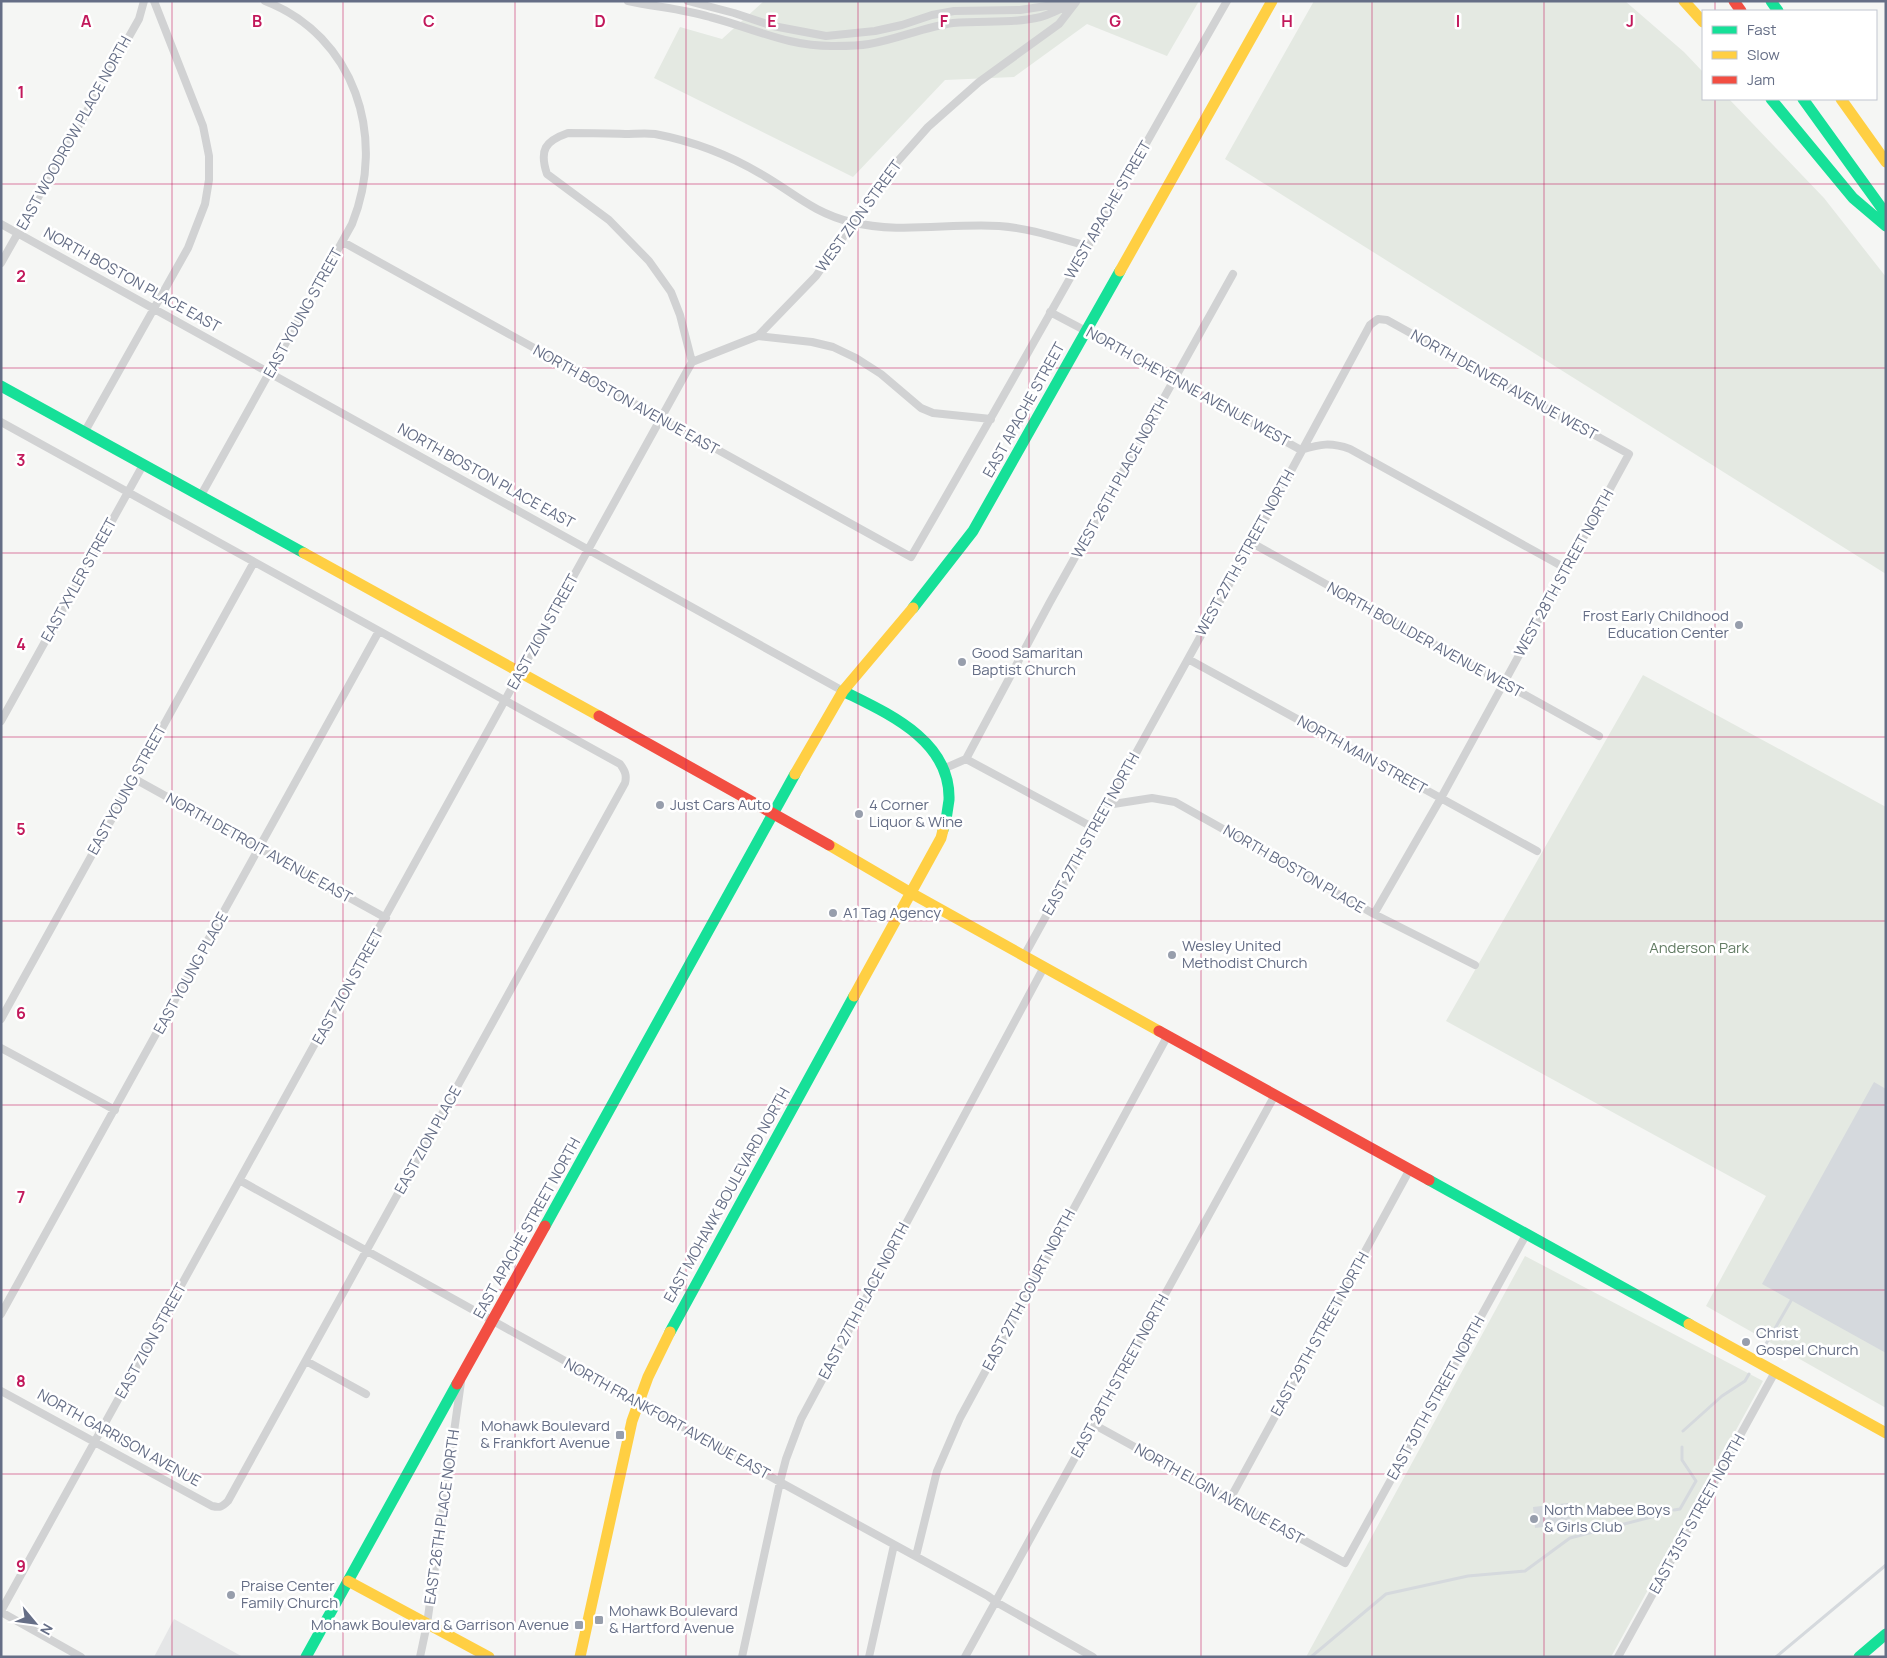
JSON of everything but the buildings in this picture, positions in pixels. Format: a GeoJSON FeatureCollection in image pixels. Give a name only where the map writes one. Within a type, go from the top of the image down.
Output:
{"type":"FeatureCollection","features":[{"type":"Feature","properties":{"kind":"main road","name":"EAST APACHE STREET"},"geometry":{"type":"LineString","coordinates":[[774,813],[843,691],[931,586],[973,531],[1272,1]]}},
{"type":"Feature","properties":{"kind":"main road"},"geometry":{"type":"LineString","coordinates":[[1684,1],[1702,21]]}},
{"type":"Feature","properties":{"kind":"main road"},"geometry":{"type":"LineString","coordinates":[[1772,100],[1853,198],[1886,226]]}},
{"type":"Feature","properties":{"kind":"main road"},"geometry":{"type":"LineString","coordinates":[[1805,100],[1886,214]]}},
{"type":"Feature","properties":{"kind":"main road"},"geometry":{"type":"LineString","coordinates":[[1842,100],[1886,162]]}},
{"type":"Feature","properties":{"kind":"main road"},"geometry":{"type":"LineString","coordinates":[[1,386],[774,813],[911,893],[1886,1433]]}},
{"type":"Feature","properties":{"kind":"main road","name":"NORTH BOSTON PLACE EAST"},"geometry":{"type":"LineString","coordinates":[[843,691],[907,725],[922,737],[934,752],[943,769]]}},
{"type":"Feature","properties":{"kind":"main road","name":"EAST MOHAWK BOULEVARD NORTH"},"geometry":{"type":"LineString","coordinates":[[580,1657],[626,1446],[648,1377],[672,1328],[941,838],[947,816],[949,796],[943,769]]}},
{"type":"Feature","properties":{"kind":"main road","name":"EAST APACHE STREET NORTH"},"geometry":{"type":"LineString","coordinates":[[306,1657],[774,813]]}},
{"type":"Feature","properties":{"kind":"main road"},"geometry":{"type":"LineString","coordinates":[[348,1581],[489,1657]]}},
{"type":"Feature","properties":{"kind":"main road"},"geometry":{"type":"LineString","coordinates":[[1859,1657],[1886,1634]]}},
{"type":"Feature","properties":{"kind":"street","name":"EAST WOODROW PLACE NORTH"},"geometry":{"type":"LineString","coordinates":[[1,263],[139,19],[144,1]]}},
{"type":"Feature","properties":{"kind":"street"},"geometry":{"type":"LineString","coordinates":[[84,433],[188,248],[205,204],[209,156],[203,126],[154,1]]}},
{"type":"Feature","properties":{"kind":"street","name":"EAST YOUNG STREET"},"geometry":{"type":"LineString","coordinates":[[200,497],[342,242],[360,205],[365,177],[366,138],[363,117],[348,74],[326,44],[300,20],[264,1]]}},
{"type":"Feature","properties":{"kind":"street"},"geometry":{"type":"LineString","coordinates":[[628,1],[710,16],[740,25],[769,37],[798,43],[833,46],[867,45],[901,37],[933,26],[1037,18],[1076,1]]}},
{"type":"Feature","properties":{"kind":"street"},"geometry":{"type":"LineString","coordinates":[[688,1],[773,26],[826,36],[902,26],[932,15],[954,11],[1020,10],[1076,1]]}},
{"type":"Feature","properties":{"kind":"street","name":"WEST ZION STREET"},"geometry":{"type":"LineString","coordinates":[[758,336],[816,276],[890,170],[928,128],[979,82],[1058,24],[1076,1]]}},
{"type":"Feature","properties":{"kind":"street","name":"WEST APACHE STREET"},"geometry":{"type":"LineString","coordinates":[[991,419],[1227,1]]}},
{"type":"Feature","properties":{"kind":"street"},"geometry":{"type":"LineString","coordinates":[[991,419],[933,413],[921,408],[881,374],[856,358],[833,347],[812,342],[758,336],[692,362],[680,315],[671,292],[649,261],[609,220],[547,174],[544,163],[546,145],[555,137],[568,133],[654,134],[699,145],[730,158],[762,174],[797,198],[829,216],[854,223],[909,229],[966,225],[1000,226],[1029,230],[1087,246]]}},
{"type":"Feature","properties":{"kind":"street","name":"NORTH BOSTON PLACE EAST"},"geometry":{"type":"LineString","coordinates":[[1,224],[843,691]]}},
{"type":"Feature","properties":{"kind":"street","name":"NORTH BOSTON AVENUE EAST"},"geometry":{"type":"LineString","coordinates":[[342,242],[911,557]]}},
{"type":"Feature","properties":{"kind":"street","name":"WEST 26TH PLACE NORTH"},"geometry":{"type":"LineString","coordinates":[[966,759],[1050,602],[1233,274]]}},
{"type":"Feature","properties":{"kind":"street","name":"NORTH CHEYENNE AVENUE WEST"},"geometry":{"type":"LineString","coordinates":[[1050,312],[1086,330],[1302,450],[1320,444],[1332,443],[1350,449],[1567,569]]}},
{"type":"Feature","properties":{"kind":"street","name":"WEST 27TH STREET NORTH"},"geometry":{"type":"LineString","coordinates":[[1158,712],[1370,325],[1378,319]]}},
{"type":"Feature","properties":{"kind":"street","name":"NORTH DENVER AVENUE WEST"},"geometry":{"type":"LineString","coordinates":[[1378,319],[1387,320],[1629,454]]}},
{"type":"Feature","properties":{"kind":"street","name":"EAST ZION STREET"},"geometry":{"type":"LineString","coordinates":[[1,1612],[241,1181],[692,362]]}},
{"type":"Feature","properties":{"kind":"street","name":"EAST APACHE STREET"},"geometry":{"type":"LineString","coordinates":[[911,557],[991,419]]}},
{"type":"Feature","properties":{"kind":"street"},"geometry":{"type":"LineString","coordinates":[[1,423],[505,701]]}},
{"type":"Feature","properties":{"kind":"street","name":"WEST 28TH STREET NORTH"},"geometry":{"type":"LineString","coordinates":[[1441,798],[1629,454]]}},
{"type":"Feature","properties":{"kind":"street","name":"EAST XYLER STREET"},"geometry":{"type":"LineString","coordinates":[[1,721],[143,465]]}},
{"type":"Feature","properties":{"kind":"street","name":"NORTH BOULDER AVENUE WEST"},"geometry":{"type":"LineString","coordinates":[[1252,543],[1599,736]]}},
{"type":"Feature","properties":{"kind":"street","name":"EAST YOUNG STREET"},"geometry":{"type":"LineString","coordinates":[[1,1018],[254,562]]}},
{"type":"Feature","properties":{"kind":"street","name":"EAST YOUNG PLACE"},"geometry":{"type":"LineString","coordinates":[[1,1314],[379,631]]}},
{"type":"Feature","properties":{"kind":"street","name":"NORTH MAIN STREET"},"geometry":{"type":"LineString","coordinates":[[1188,659],[1537,851]]}},
{"type":"Feature","properties":{"kind":"street","name":"EAST ZION PLACE"},"geometry":{"type":"LineString","coordinates":[[223,1507],[228,1502],[627,778],[620,764],[505,701]]}},
{"type":"Feature","properties":{"kind":"street","name":"EAST 27TH STREET NORTH"},"geometry":{"type":"LineString","coordinates":[[1024,956],[1158,712]]}},
{"type":"Feature","properties":{"kind":"street"},"geometry":{"type":"LineString","coordinates":[[943,769],[966,759],[1094,828]]}},
{"type":"Feature","properties":{"kind":"street","name":"NORTH DETROIT AVENUE EAST"},"geometry":{"type":"LineString","coordinates":[[133,778],[386,918]]}},
{"type":"Feature","properties":{"kind":"street","name":"NORTH BOSTON PLACE"},"geometry":{"type":"LineString","coordinates":[[1107,804],[1152,798],[1175,802],[1374,914],[1475,965]]}},
{"type":"Feature","properties":{"kind":"street"},"geometry":{"type":"LineString","coordinates":[[1374,914],[1441,798]]}},
{"type":"Feature","properties":{"kind":"street","name":"EAST 27TH PLACE NORTH"},"geometry":{"type":"LineString","coordinates":[[742,1657],[780,1482],[801,1420],[1044,967]]}},
{"type":"Feature","properties":{"kind":"street","name":"EAST 27TH COURT NORTH"},"geometry":{"type":"LineString","coordinates":[[916,1556],[937,1471],[960,1418],[1168,1035]]}},
{"type":"Feature","properties":{"kind":"street"},"geometry":{"type":"LineString","coordinates":[[1,1048],[115,1110]]}},
{"type":"Feature","properties":{"kind":"street","name":"EAST 28TH STREET NORTH"},"geometry":{"type":"LineString","coordinates":[[965,1657],[1275,1095]]}},
{"type":"Feature","properties":{"kind":"street","name":"EAST 29TH STREET NORTH"},"geometry":{"type":"LineString","coordinates":[[1230,1499],[1410,1169]]}},
{"type":"Feature","properties":{"kind":"street","name":"NORTH FRANKFORT AVENUE EAST"},"geometry":{"type":"LineString","coordinates":[[241,1181],[988,1596],[1093,1657]]}},
{"type":"Feature","properties":{"kind":"street","name":"EAST 30TH STREET NORTH"},"geometry":{"type":"LineString","coordinates":[[1345,1563],[1527,1233]]}},
{"type":"Feature","properties":{"kind":"street"},"geometry":{"type":"LineString","coordinates":[[306,1361],[366,1394]]}},
{"type":"Feature","properties":{"kind":"street","name":"EAST 31ST STREET NORTH"},"geometry":{"type":"LineString","coordinates":[[1618,1657],[1775,1372]]}},
{"type":"Feature","properties":{"kind":"street","name":"EAST 26TH PLACE NORTH"},"geometry":{"type":"LineString","coordinates":[[420,1657],[427,1624],[462,1377]]}},
{"type":"Feature","properties":{"kind":"street","name":"NORTH GARRISON AVENUE"},"geometry":{"type":"LineString","coordinates":[[1,1390],[212,1506],[223,1507]]}},
{"type":"Feature","properties":{"kind":"street","name":"NORTH ELGIN AVENUE EAST"},"geometry":{"type":"LineString","coordinates":[[1093,1424],[1345,1563]]}},
{"type":"Feature","properties":{"kind":"street"},"geometry":{"type":"LineString","coordinates":[[869,1657],[894,1545]]}},
{"type":"Feature","properties":{"kind":"street"},"geometry":{"type":"LineString","coordinates":[[1,1612],[81,1657]]}},
{"type":"Feature","properties":{"kind":"shaded area"},"geometry":{"type":"Polygon","coordinates":[[[1874,1082],[1886,1089],[1886,1353],[1762,1284],[1874,1082]]]}},
{"type":"Feature","properties":{"kind":"shaded area"},"geometry":{"type":"Polygon","coordinates":[[[1568,1503],[1571,1524],[1535,1528],[1533,1507],[1568,1503]]]}},
{"type":"Feature","properties":{"kind":"shaded area"},"geometry":{"type":"Polygon","coordinates":[[[174,1619],[243,1657],[154,1657],[174,1619]]]}},
{"type":"Feature","properties":{"kind":"green space"},"geometry":{"type":"Polygon","coordinates":[[[764,1],[1199,1],[1167,56],[1087,24],[1014,77],[945,80],[853,177],[654,78],[680,27],[722,39],[764,1]]]}},
{"type":"Feature","properties":{"kind":"green space"},"geometry":{"type":"Polygon","coordinates":[[[1314,1],[1625,1],[1684,52],[1702,71],[1702,100],[1730,100],[1824,198],[1886,277],[1886,574],[1225,159],[1314,1]]]}},
{"type":"Feature","properties":{"kind":"green space","name":"Anderson Park"},"geometry":{"type":"Polygon","coordinates":[[[1643,675],[1886,807],[1886,1408],[1706,1306],[1766,1196],[1446,1021],[1643,675]]]}},
{"type":"Feature","properties":{"kind":"green space","name":"North Mabee Boys & Girls Club"},"geometry":{"type":"Polygon","coordinates":[[[1525,1256],[1763,1381],[1611,1657],[1306,1657],[1525,1256]]]}},
{"type":"Feature","properties":{"kind":"waterway"},"geometry":{"type":"LineString","coordinates":[[1763,1349],[1792,1299]]}},
{"type":"Feature","properties":{"kind":"waterway"},"geometry":{"type":"LineString","coordinates":[[1683,1431],[1722,1396],[1745,1381],[1749,1374]]}},
{"type":"Feature","properties":{"kind":"waterway"},"geometry":{"type":"LineString","coordinates":[[1674,1510],[1680,1509],[1696,1481],[1682,1460],[1682,1447]]}},
{"type":"Feature","properties":{"kind":"waterway"},"geometry":{"type":"LineString","coordinates":[[1311,1657],[1386,1594],[1468,1576],[1525,1571],[1570,1538],[1659,1515]]}},
{"type":"Feature","properties":{"kind":"waterway"},"geometry":{"type":"LineString","coordinates":[[1776,1657],[1886,1565]]}},
{"type":"Feature","properties":{"kind":"traffic: fast"},"geometry":{"type":"LineString","coordinates":[[1771,1],[1777,10]]}},
{"type":"Feature","properties":{"kind":"traffic: fast"},"geometry":{"type":"LineString","coordinates":[[1772,100],[1853,198],[1886,226]]}},
{"type":"Feature","properties":{"kind":"traffic: fast"},"geometry":{"type":"LineString","coordinates":[[1804,100],[1886,214]]}},
{"type":"Feature","properties":{"kind":"traffic: fast"},"geometry":{"type":"LineString","coordinates":[[913,608],[973,531],[1120,271]]}},
{"type":"Feature","properties":{"kind":"traffic: fast"},"geometry":{"type":"LineString","coordinates":[[1,386],[304,553]]}},
{"type":"Feature","properties":{"kind":"traffic: fast"},"geometry":{"type":"LineString","coordinates":[[843,691],[896,719],[928,745],[939,761],[947,779],[949,800],[943,830]]}},
{"type":"Feature","properties":{"kind":"traffic: fast"},"geometry":{"type":"LineString","coordinates":[[545,1226],[795,774]]}},
{"type":"Feature","properties":{"kind":"traffic: fast"},"geometry":{"type":"LineString","coordinates":[[670,1332],[854,996]]}},
{"type":"Feature","properties":{"kind":"traffic: fast"},"geometry":{"type":"LineString","coordinates":[[1429,1180],[1689,1324]]}},
{"type":"Feature","properties":{"kind":"traffic: fast"},"geometry":{"type":"LineString","coordinates":[[306,1657],[457,1384]]}},
{"type":"Feature","properties":{"kind":"traffic: fast"},"geometry":{"type":"LineString","coordinates":[[1859,1657],[1886,1634]]}},
{"type":"Feature","properties":{"kind":"traffic: slow"},"geometry":{"type":"LineString","coordinates":[[1120,271],[1272,1]]}},
{"type":"Feature","properties":{"kind":"traffic: slow"},"geometry":{"type":"LineString","coordinates":[[1684,1],[1702,21]]}},
{"type":"Feature","properties":{"kind":"traffic: slow"},"geometry":{"type":"LineString","coordinates":[[1842,100],[1886,162]]}},
{"type":"Feature","properties":{"kind":"traffic: slow"},"geometry":{"type":"LineString","coordinates":[[304,553],[599,716]]}},
{"type":"Feature","properties":{"kind":"traffic: slow"},"geometry":{"type":"LineString","coordinates":[[795,774],[843,691],[913,608]]}},
{"type":"Feature","properties":{"kind":"traffic: slow"},"geometry":{"type":"LineString","coordinates":[[854,996],[941,838],[943,830]]}},
{"type":"Feature","properties":{"kind":"traffic: slow"},"geometry":{"type":"LineString","coordinates":[[829,845],[911,893],[1159,1031]]}},
{"type":"Feature","properties":{"kind":"traffic: slow"},"geometry":{"type":"LineString","coordinates":[[1689,1324],[1886,1433]]}},
{"type":"Feature","properties":{"kind":"traffic: slow"},"geometry":{"type":"LineString","coordinates":[[580,1657],[632,1421],[648,1377],[670,1332]]}},
{"type":"Feature","properties":{"kind":"traffic: slow"},"geometry":{"type":"LineString","coordinates":[[348,1581],[489,1657]]}},
{"type":"Feature","properties":{"kind":"traffic: jam"},"geometry":{"type":"LineString","coordinates":[[1734,1],[1740,10]]}},
{"type":"Feature","properties":{"kind":"traffic: jam"},"geometry":{"type":"LineString","coordinates":[[599,716],[829,845]]}},
{"type":"Feature","properties":{"kind":"traffic: jam"},"geometry":{"type":"LineString","coordinates":[[1159,1031],[1429,1180]]}},
{"type":"Feature","properties":{"kind":"traffic: jam"},"geometry":{"type":"LineString","coordinates":[[457,1384],[545,1226]]}},
{"type":"Feature","properties":{"kind":"place","name":"Frost Early Childhood Education Center"},"geometry":{"type":"Point","coordinates":[1739,625]}},
{"type":"Feature","properties":{"kind":"place","name":"Good Samaritan Baptist Church"},"geometry":{"type":"Point","coordinates":[962,662]}},
{"type":"Feature","properties":{"kind":"place","name":"Just Cars Auto"},"geometry":{"type":"Point","coordinates":[660,805]}},
{"type":"Feature","properties":{"kind":"place","name":"4 Corner Liquor & Wine"},"geometry":{"type":"Point","coordinates":[859,814]}},
{"type":"Feature","properties":{"kind":"place","name":"A1 Tag Agency"},"geometry":{"type":"Point","coordinates":[833,913]}},
{"type":"Feature","properties":{"kind":"place","name":"Wesley United Methodist Church"},"geometry":{"type":"Point","coordinates":[1172,955]}},
{"type":"Feature","properties":{"kind":"place","name":"Christ Gospel Church"},"geometry":{"type":"Point","coordinates":[1746,1342]}},
{"type":"Feature","properties":{"kind":"place","name":"Mohawk Boulevard & Frankfort Avenue"},"geometry":{"type":"Point","coordinates":[620,1435]}},
{"type":"Feature","properties":{"kind":"place","name":"North Mabee Boys & Girls Club"},"geometry":{"type":"Point","coordinates":[1534,1519]}},
{"type":"Feature","properties":{"kind":"place","name":"Praise Center Family Church"},"geometry":{"type":"Point","coordinates":[231,1595]}},
{"type":"Feature","properties":{"kind":"place","name":"Mohawk Boulevard & Hartford Avenue"},"geometry":{"type":"Point","coordinates":[599,1620]}},
{"type":"Feature","properties":{"kind":"place","name":"Mohawk Boulevard & Garrison Avenue"},"geometry":{"type":"Point","coordinates":[579,1625]}}]}
